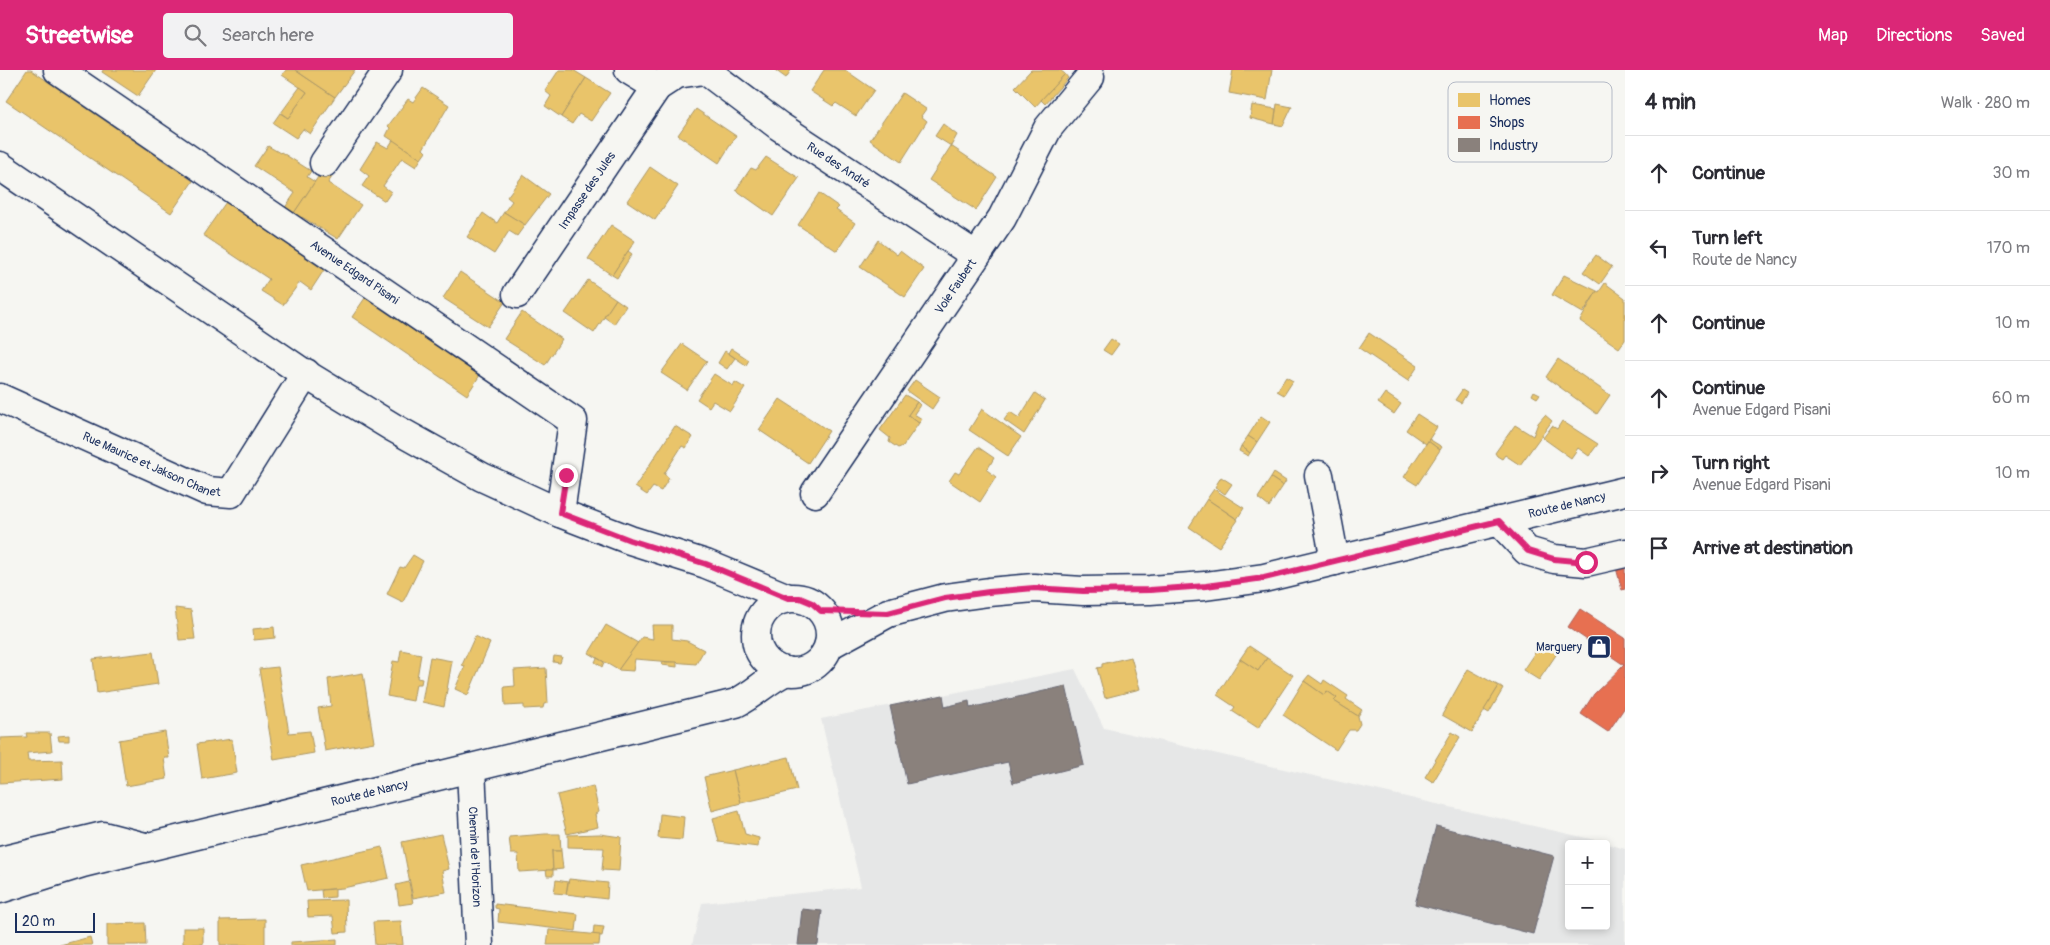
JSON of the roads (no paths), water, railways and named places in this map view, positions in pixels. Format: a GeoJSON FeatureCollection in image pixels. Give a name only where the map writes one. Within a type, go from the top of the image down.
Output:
{"type":"FeatureCollection","features":[{"type":"Feature","properties":{"kind":"main road","name":"Avenue Edgard Pisani"},"geometry":{"type":"LineString","coordinates":[[58,70],[573,421],[560,513]]}},
{"type":"Feature","properties":{"kind":"main road"},"geometry":{"type":"LineString","coordinates":[[324,163],[388,70]]}},
{"type":"Feature","properties":{"kind":"main road"},"geometry":{"type":"LineString","coordinates":[[629,70],[657,87]]}},
{"type":"Feature","properties":{"kind":"main road","name":"Rue des André"},"geometry":{"type":"LineString","coordinates":[[657,87],[677,74],[705,70],[779,126],[975,255]]}},
{"type":"Feature","properties":{"kind":"main road","name":"Voie Faubert"},"geometry":{"type":"LineString","coordinates":[[815,493],[975,255],[1002,218],[1048,128],[1090,77]]}},
{"type":"Feature","properties":{"kind":"main road","name":"Impasse des Jules"},"geometry":{"type":"LineString","coordinates":[[517,294],[657,87]]}},
{"type":"Feature","properties":{"kind":"main road"},"geometry":{"type":"LineString","coordinates":[[0,166],[306,373],[394,428],[473,472],[560,513],[630,540],[706,564],[788,598]]}},
{"type":"Feature","properties":{"kind":"main road","name":"Rue Maurice et Jakson Chanet"},"geometry":{"type":"LineString","coordinates":[[0,398],[207,491],[231,493],[306,373]]}},
{"type":"Feature","properties":{"kind":"main road"},"geometry":{"type":"LineString","coordinates":[[1320,475],[1335,561]]}},
{"type":"Feature","properties":{"kind":"main road","name":"Route de Nancy"},"geometry":{"type":"LineString","coordinates":[[829,645],[888,613],[945,598],[1034,588],[1083,591],[1150,590],[1206,586],[1264,578],[1625,491]]}},
{"type":"Feature","properties":{"kind":"main road"},"geometry":{"type":"LineString","coordinates":[[1499,521],[1528,551],[1554,559],[1586,562],[1625,553]]}},
{"type":"Feature","properties":{"kind":"main road"},"geometry":{"type":"LineString","coordinates":[[706,564],[732,585],[752,611],[758,635],[768,662],[776,668],[786,671],[808,669],[824,655],[829,645],[829,627],[821,611],[812,603],[800,598],[788,598],[776,602],[766,609],[758,635]]}},
{"type":"Feature","properties":{"kind":"main road","name":"Route de Nancy"},"geometry":{"type":"LineString","coordinates":[[821,611],[888,613]]}},
{"type":"Feature","properties":{"kind":"main road","name":"Route de Nancy"},"geometry":{"type":"LineString","coordinates":[[705,712],[735,690],[746,676],[758,635]]}},
{"type":"Feature","properties":{"kind":"main road","name":"Route de Nancy"},"geometry":{"type":"LineString","coordinates":[[0,889],[83,863],[705,712],[736,703],[749,696],[771,678],[786,671]]}},
{"type":"Feature","properties":{"kind":"main road","name":"Chemin de l'Horizon"},"geometry":{"type":"LineString","coordinates":[[471,768],[479,945]]}},
{"type":"Feature","properties":{"kind":"main road"},"geometry":{"type":"LineString","coordinates":[[0,861],[103,836],[145,848]]}},
{"type":"Feature","properties":{"kind":"main road","name":"Route de Nancy"},"geometry":{"type":"LineString","coordinates":[[0,910],[36,877]]}},
{"type":"Feature","properties":{"kind":"place","name":"Marguery"},"geometry":{"type":"Point","coordinates":[1599,647]}}]}
